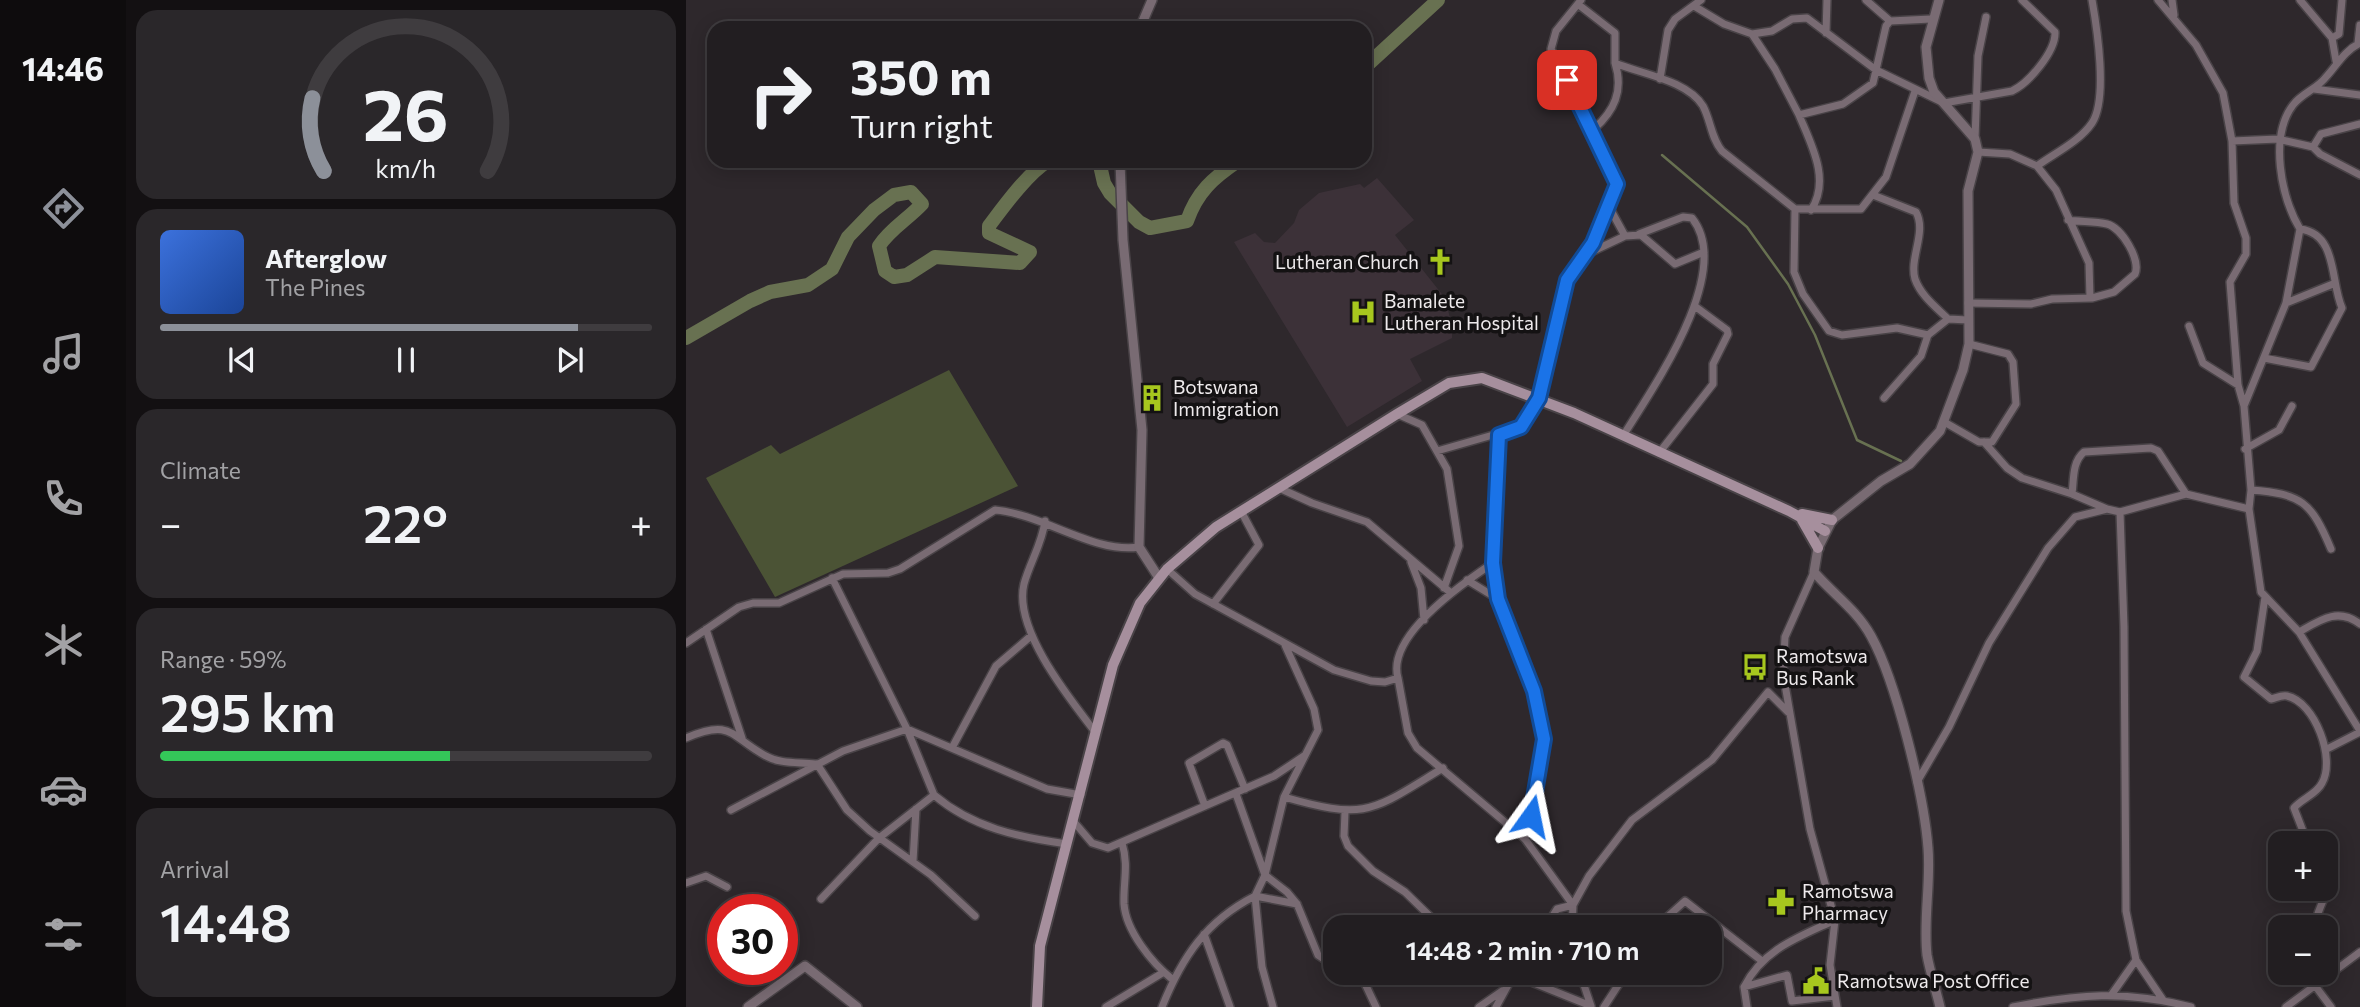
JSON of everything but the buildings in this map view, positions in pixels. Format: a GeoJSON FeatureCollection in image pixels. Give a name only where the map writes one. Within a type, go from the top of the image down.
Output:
{"type":"FeatureCollection","features":[{"type":"Feature","properties":{"kind":"main road"},"geometry":{"type":"LineString","coordinates":[[1037,1007],[1040,946],[1122,640],[1140,603],[1167,569],[1241,511],[1397,414],[1449,383],[1469,377],[1482,377],[1539,398],[1794,513],[1825,531]]}},
{"type":"Feature","properties":{"kind":"main road"},"geometry":{"type":"LineString","coordinates":[[1794,513],[1832,520]]}},
{"type":"Feature","properties":{"kind":"main road"},"geometry":{"type":"LineString","coordinates":[[1794,513],[1810,529],[1818,548]]}},
{"type":"Feature","properties":{"kind":"street"},"geometry":{"type":"LineString","coordinates":[[1143,21],[1152,0]]}},
{"type":"Feature","properties":{"kind":"street"},"geometry":{"type":"LineString","coordinates":[[1826,33],[1827,0]]}},
{"type":"Feature","properties":{"kind":"street"},"geometry":{"type":"LineString","coordinates":[[1866,0],[1890,21],[1931,19]]}},
{"type":"Feature","properties":{"kind":"street"},"geometry":{"type":"LineString","coordinates":[[1939,0],[1931,19],[1926,64],[1934,92],[1975,139]]}},
{"type":"Feature","properties":{"kind":"street"},"geometry":{"type":"LineString","coordinates":[[1660,79],[1668,30],[1675,19],[1698,3],[1724,24],[1752,34],[1772,31],[1799,18],[1815,22],[1876,70],[1944,103],[1978,95],[2003,93],[2020,87],[2055,40],[2050,25],[2022,0]]}},
{"type":"Feature","properties":{"kind":"street"},"geometry":{"type":"LineString","coordinates":[[2037,166],[2084,133],[2097,114],[2097,29],[2092,0]]}},
{"type":"Feature","properties":{"kind":"street"},"geometry":{"type":"LineString","coordinates":[[2158,0],[2174,16],[2219,83],[2232,141],[2234,203],[2246,238],[2246,254],[2230,282],[2238,385],[2244,406],[2245,449],[2251,490],[2249,509],[2258,584],[2265,597],[2299,632],[2360,732],[2327,749]]}},
{"type":"Feature","properties":{"kind":"street"},"geometry":{"type":"LineString","coordinates":[[2172,0],[2174,16]]}},
{"type":"Feature","properties":{"kind":"street"},"geometry":{"type":"LineString","coordinates":[[2300,0],[2332,38],[2336,61]]}},
{"type":"Feature","properties":{"kind":"street"},"geometry":{"type":"LineString","coordinates":[[2332,38],[2339,34],[2342,0]]}},
{"type":"Feature","properties":{"kind":"street"},"geometry":{"type":"LineString","coordinates":[[1437,451],[1521,427],[1539,398],[1567,280],[1587,254],[1617,184],[1596,144],[1594,130],[1552,49],[1556,31],[1580,2],[1615,33],[1615,63],[1619,80],[1615,105],[1594,130]]}},
{"type":"Feature","properties":{"kind":"street"},"geometry":{"type":"LineString","coordinates":[[1837,1007],[1830,965],[1835,920],[1810,829],[1788,712],[1783,673],[1785,637],[1814,572],[1818,548],[1832,520],[1881,481],[1910,464],[1945,423],[1969,344],[1967,202],[1978,152],[1975,139],[1979,46],[1986,18]]}},
{"type":"Feature","properties":{"kind":"street"},"geometry":{"type":"LineString","coordinates":[[1799,115],[1829,109],[1862,93],[1873,83],[1886,26],[1890,21]]}},
{"type":"Feature","properties":{"kind":"street"},"geometry":{"type":"LineString","coordinates":[[2244,406],[2286,303],[2300,229],[2290,211],[2278,139],[2292,106],[2327,77],[2336,61],[2359,43],[2357,30],[2360,25]]}},
{"type":"Feature","properties":{"kind":"street"},"geometry":{"type":"LineString","coordinates":[[1752,34],[1775,69],[1799,115],[1816,157],[1819,178],[1817,200],[1811,210]]}},
{"type":"Feature","properties":{"kind":"street"},"geometry":{"type":"LineString","coordinates":[[1615,63],[1690,93],[1702,104],[1716,143],[1722,151],[1795,209],[1858,210],[1873,195],[1890,168],[1915,91]]}},
{"type":"Feature","properties":{"kind":"street"},"geometry":{"type":"LineString","coordinates":[[2314,89],[2360,95]]}},
{"type":"Feature","properties":{"kind":"street"},"geometry":{"type":"LineString","coordinates":[[2313,147],[2318,136],[2326,131],[2360,124]]}},
{"type":"Feature","properties":{"kind":"street"},"geometry":{"type":"LineString","coordinates":[[2232,141],[2278,139],[2313,147],[2320,155],[2360,175]]}},
{"type":"Feature","properties":{"kind":"street"},"geometry":{"type":"LineString","coordinates":[[1978,152],[2010,154],[2037,166],[2056,190],[2089,263],[2090,298]]}},
{"type":"Feature","properties":{"kind":"street"},"geometry":{"type":"LineString","coordinates":[[1120,168],[1123,240],[1141,408],[1139,547],[1159,578]]}},
{"type":"Feature","properties":{"kind":"street"},"geometry":{"type":"LineString","coordinates":[[1873,195],[1919,215],[1914,276],[1924,294],[1948,319]]}},
{"type":"Feature","properties":{"kind":"street"},"geometry":{"type":"LineString","coordinates":[[1607,203],[1625,236]]}},
{"type":"Feature","properties":{"kind":"street"},"geometry":{"type":"LineString","coordinates":[[1795,209],[1794,272],[1803,294],[1829,331],[1842,335],[1897,328],[1928,335]]}},
{"type":"Feature","properties":{"kind":"street"},"geometry":{"type":"LineString","coordinates":[[1587,254],[1625,236],[1638,234],[1683,217],[1692,218],[1698,226],[1704,252],[1696,307],[1661,374],[1623,436]]}},
{"type":"Feature","properties":{"kind":"street"},"geometry":{"type":"LineString","coordinates":[[1968,303],[2031,304],[2052,299],[2090,298],[2114,292],[2127,283],[2135,274],[2137,262],[2116,230],[2109,225],[2068,220]]}},
{"type":"Feature","properties":{"kind":"street"},"geometry":{"type":"LineString","coordinates":[[2264,358],[2307,367],[2313,365],[2342,308],[2333,284],[2332,262],[2323,242],[2319,235],[2300,229]]}},
{"type":"Feature","properties":{"kind":"street"},"geometry":{"type":"LineString","coordinates":[[1638,234],[1675,264],[1704,252]]}},
{"type":"Feature","properties":{"kind":"street"},"geometry":{"type":"LineString","coordinates":[[2286,303],[2333,284]]}},
{"type":"Feature","properties":{"kind":"street"},"geometry":{"type":"LineString","coordinates":[[1659,453],[1713,384],[1713,364],[1728,334],[1727,330],[1696,307]]}},
{"type":"Feature","properties":{"kind":"street"},"geometry":{"type":"LineString","coordinates":[[1884,397],[1921,356],[1928,335],[1948,319],[1968,320]]}},
{"type":"Feature","properties":{"kind":"street"},"geometry":{"type":"LineString","coordinates":[[2189,326],[2203,363],[2238,385]]}},
{"type":"Feature","properties":{"kind":"street"},"geometry":{"type":"LineString","coordinates":[[1969,344],[2008,354],[2013,362],[2016,404],[1992,442],[1984,442]]}},
{"type":"Feature","properties":{"kind":"street"},"geometry":{"type":"LineString","coordinates":[[2245,449],[2279,430],[2292,406]]}},
{"type":"Feature","properties":{"kind":"street"},"geometry":{"type":"LineString","coordinates":[[1397,414],[1422,425],[1447,468],[1459,546],[1447,590],[1397,658],[1398,678],[1412,741],[1525,839],[1573,905]]}},
{"type":"Feature","properties":{"kind":"street"},"geometry":{"type":"LineString","coordinates":[[1945,423],[1984,442],[2014,474],[2107,509],[2120,512],[2186,494],[2249,509]]}},
{"type":"Feature","properties":{"kind":"street"},"geometry":{"type":"LineString","coordinates":[[1499,435],[1493,563],[1498,599],[1534,691],[1544,739],[1537,792],[1525,839]]}},
{"type":"Feature","properties":{"kind":"street"},"geometry":{"type":"LineString","coordinates":[[2072,494],[2077,458],[2084,452],[2151,449],[2164,458],[2186,494]]}},
{"type":"Feature","properties":{"kind":"street"},"geometry":{"type":"LineString","coordinates":[[1279,488],[1367,522],[1447,590]]}},
{"type":"Feature","properties":{"kind":"street"},"geometry":{"type":"LineString","coordinates":[[2251,490],[2287,493],[2297,498],[2322,527],[2331,549]]}},
{"type":"Feature","properties":{"kind":"street"},"geometry":{"type":"LineString","coordinates":[[1917,782],[1949,727],[1989,643],[2048,548],[2075,517],[2107,509]]}},
{"type":"Feature","properties":{"kind":"street"},"geometry":{"type":"LineString","coordinates":[[686,643],[739,607],[753,603],[779,603],[843,574],[888,573],[900,569],[995,510],[1045,521],[1123,549],[1139,547]]}},
{"type":"Feature","properties":{"kind":"street"},"geometry":{"type":"LineString","coordinates":[[1213,604],[1259,545],[1241,511]]}},
{"type":"Feature","properties":{"kind":"street"},"geometry":{"type":"LineString","coordinates":[[2120,512],[2124,627],[2126,911],[2136,960],[2163,1000]]}},
{"type":"Feature","properties":{"kind":"street"},"geometry":{"type":"LineString","coordinates":[[1045,521],[1043,534],[1024,585],[1023,605],[1032,635],[1066,693],[1096,733]]}},
{"type":"Feature","properties":{"kind":"street"},"geometry":{"type":"LineString","coordinates":[[1410,558],[1421,588],[1424,620]]}},
{"type":"Feature","properties":{"kind":"street"},"geometry":{"type":"LineString","coordinates":[[1447,590],[1493,563]]}},
{"type":"Feature","properties":{"kind":"street"},"geometry":{"type":"LineString","coordinates":[[1167,569],[1195,594],[1285,646],[1360,678],[1385,682],[1398,678]]}},
{"type":"Feature","properties":{"kind":"street"},"geometry":{"type":"LineString","coordinates":[[1814,572],[1843,598],[1871,635],[1897,708],[1917,782],[1928,854],[1927,953],[1940,1007]]}},
{"type":"Feature","properties":{"kind":"street"},"geometry":{"type":"LineString","coordinates":[[831,578],[907,729],[934,795],[962,815],[988,827],[1019,837],[1067,844]]}},
{"type":"Feature","properties":{"kind":"street"},"geometry":{"type":"LineString","coordinates":[[1467,580],[1498,599]]}},
{"type":"Feature","properties":{"kind":"street"},"geometry":{"type":"LineString","coordinates":[[2265,597],[2257,650],[2244,677],[2271,699],[2286,696],[2300,703],[2327,749],[2327,771],[2323,783],[2294,808],[2303,831]]}},
{"type":"Feature","properties":{"kind":"street"},"geometry":{"type":"LineString","coordinates":[[2299,632],[2327,617],[2337,615],[2351,618],[2360,624]]}},
{"type":"Feature","properties":{"kind":"street"},"geometry":{"type":"LineString","coordinates":[[706,629],[742,738]]}},
{"type":"Feature","properties":{"kind":"street"},"geometry":{"type":"LineString","coordinates":[[953,746],[996,666],[1032,635]]}},
{"type":"Feature","properties":{"kind":"street"},"geometry":{"type":"LineString","coordinates":[[1273,1007],[1261,955],[1255,896],[1265,876],[1284,797],[1318,730],[1314,709],[1285,646]]}},
{"type":"Feature","properties":{"kind":"street"},"geometry":{"type":"LineString","coordinates":[[1573,915],[1573,905],[1589,876],[1632,820],[1712,760],[1768,692],[1788,712]]}},
{"type":"Feature","properties":{"kind":"street"},"geometry":{"type":"LineString","coordinates":[[686,738],[719,729],[742,738],[765,756],[817,764],[847,810],[879,838],[913,861],[975,916]]}},
{"type":"Feature","properties":{"kind":"street"},"geometry":{"type":"LineString","coordinates":[[731,810],[817,764],[907,729],[953,746],[1047,789],[1081,795]]}},
{"type":"Feature","properties":{"kind":"street"},"geometry":{"type":"LineString","coordinates":[[1205,806],[1189,763],[1223,743],[1227,745],[1245,789]]}},
{"type":"Feature","properties":{"kind":"street"},"geometry":{"type":"LineString","coordinates":[[1074,822],[1098,847],[1122,844],[1288,769],[1309,751]]}},
{"type":"Feature","properties":{"kind":"street"},"geometry":{"type":"LineString","coordinates":[[1284,797],[1345,812],[1375,808],[1444,768]]}},
{"type":"Feature","properties":{"kind":"street"},"geometry":{"type":"LineString","coordinates":[[1236,793],[1265,876],[1287,892],[1297,904],[1318,955],[1323,958]]}},
{"type":"Feature","properties":{"kind":"street"},"geometry":{"type":"LineString","coordinates":[[821,899],[879,838],[934,795]]}},
{"type":"Feature","properties":{"kind":"street"},"geometry":{"type":"LineString","coordinates":[[913,861],[916,809]]}},
{"type":"Feature","properties":{"kind":"street"},"geometry":{"type":"LineString","coordinates":[[1345,812],[1344,836],[1348,846],[1373,871],[1405,892],[1429,915]]}},
{"type":"Feature","properties":{"kind":"street"},"geometry":{"type":"LineString","coordinates":[[1122,844],[1127,862],[1124,906],[1131,926],[1164,972],[1172,978]]}},
{"type":"Feature","properties":{"kind":"street"},"geometry":{"type":"LineString","coordinates":[[686,883],[703,876],[727,887]]}},
{"type":"Feature","properties":{"kind":"street"},"geometry":{"type":"LineString","coordinates":[[1162,1007],[1172,978],[1203,934],[1221,916],[1255,896],[1297,904]]}},
{"type":"Feature","properties":{"kind":"street"},"geometry":{"type":"LineString","coordinates":[[1669,915],[1685,901],[1703,915]]}},
{"type":"Feature","properties":{"kind":"street"},"geometry":{"type":"LineString","coordinates":[[1553,915],[1557,909],[1573,905]]}},
{"type":"Feature","properties":{"kind":"street"},"geometry":{"type":"LineString","coordinates":[[1747,1007],[1744,987],[1762,961],[1791,940],[1835,920]]}},
{"type":"Feature","properties":{"kind":"street"},"geometry":{"type":"LineString","coordinates":[[1722,930],[1762,961]]}},
{"type":"Feature","properties":{"kind":"street"},"geometry":{"type":"LineString","coordinates":[[1203,934],[1230,1007]]}},
{"type":"Feature","properties":{"kind":"street"},"geometry":{"type":"LineString","coordinates":[[2286,1007],[2360,952]]}},
{"type":"Feature","properties":{"kind":"street"},"geometry":{"type":"LineString","coordinates":[[2112,994],[2136,960]]}},
{"type":"Feature","properties":{"kind":"street"},"geometry":{"type":"LineString","coordinates":[[748,1007],[805,966],[858,1007]]}},
{"type":"Feature","properties":{"kind":"street"},"geometry":{"type":"LineString","coordinates":[[1106,1007],[1164,972]]}},
{"type":"Feature","properties":{"kind":"street"},"geometry":{"type":"LineString","coordinates":[[1744,987],[1787,975],[1792,1001],[1835,996]]}},
{"type":"Feature","properties":{"kind":"street"},"geometry":{"type":"LineString","coordinates":[[1366,985],[1376,1007]]}},
{"type":"Feature","properties":{"kind":"street"},"geometry":{"type":"LineString","coordinates":[[1496,1007],[1506,985]]}},
{"type":"Feature","properties":{"kind":"street"},"geometry":{"type":"LineString","coordinates":[[1543,985],[1591,1006]]}},
{"type":"Feature","properties":{"kind":"street"},"geometry":{"type":"LineString","coordinates":[[1584,985],[1591,1006]]}},
{"type":"Feature","properties":{"kind":"street"},"geometry":{"type":"LineString","coordinates":[[1604,1007],[1618,985]]}},
{"type":"Feature","properties":{"kind":"street"},"geometry":{"type":"LineString","coordinates":[[2316,987],[2331,1007]]}},
{"type":"Feature","properties":{"kind":"street"},"geometry":{"type":"LineString","coordinates":[[1479,1007],[1502,991]]}},
{"type":"Feature","properties":{"kind":"street"},"geometry":{"type":"LineString","coordinates":[[2012,1007],[2092,994],[2163,1000],[2191,1007]]}},
{"type":"Feature","properties":{"kind":"shaded area","name":"Bamalete Lutheran Hospital"},"geometry":{"type":"Polygon","coordinates":[[[1377,178],[1414,220],[1395,235],[1445,298],[1452,338],[1410,359],[1422,381],[1347,427],[1234,242],[1255,233],[1264,242],[1275,243],[1294,223],[1299,210],[1319,193],[1360,184],[1364,188],[1377,178]]]}},
{"type":"Feature","properties":{"kind":"green space"},"geometry":{"type":"Polygon","coordinates":[[[949,370],[1018,486],[775,597],[706,478],[771,445],[780,454],[949,370]]]}},
{"type":"Feature","properties":{"kind":"waterway"},"geometry":{"type":"LineString","coordinates":[[1372,61],[1438,0]]}},
{"type":"Feature","properties":{"kind":"waterway"},"geometry":{"type":"LineString","coordinates":[[1662,155],[1747,227],[1788,284],[1815,335],[1857,440],[1901,461]]}},
{"type":"Feature","properties":{"kind":"waterway"},"geometry":{"type":"LineString","coordinates":[[686,338],[750,301],[770,292],[808,285],[832,269],[848,237],[874,210],[894,195],[911,192],[922,204],[888,234],[879,246],[885,271],[894,277],[907,275],[935,257],[1020,263],[1030,252],[989,233],[989,226],[1038,168]]}},
{"type":"Feature","properties":{"kind":"waterway"},"geometry":{"type":"LineString","coordinates":[[1101,168],[1110,193],[1139,222],[1150,228],[1187,221],[1207,186],[1228,168]]}},
{"type":"Feature","properties":{"kind":"place","name":"Lutheran Church"},"geometry":{"type":"Point","coordinates":[1440,262]}},
{"type":"Feature","properties":{"kind":"place","name":"Bamalete Lutheran Hospital"},"geometry":{"type":"Point","coordinates":[1363,312]}},
{"type":"Feature","properties":{"kind":"place","name":"Botswana Immigration"},"geometry":{"type":"Point","coordinates":[1152,398]}},
{"type":"Feature","properties":{"kind":"place","name":"Ramotswa Bus Rank"},"geometry":{"type":"Point","coordinates":[1755,667]}},
{"type":"Feature","properties":{"kind":"place","name":"Ramotswa Pharmacy"},"geometry":{"type":"Point","coordinates":[1781,902]}},
{"type":"Feature","properties":{"kind":"place","name":"Ramotswa Post Office"},"geometry":{"type":"Point","coordinates":[1816,981]}},
{"type":"Feature","properties":{"kind":"route"},"geometry":{"type":"LineString","coordinates":[[1531,816],[1544,739],[1534,691],[1498,599],[1493,563],[1496,552],[1495,472],[1499,435],[1521,427],[1539,398],[1567,280],[1593,243],[1607,203],[1615,193],[1617,184],[1615,174],[1596,144],[1594,130],[1567,80]]}}]}
